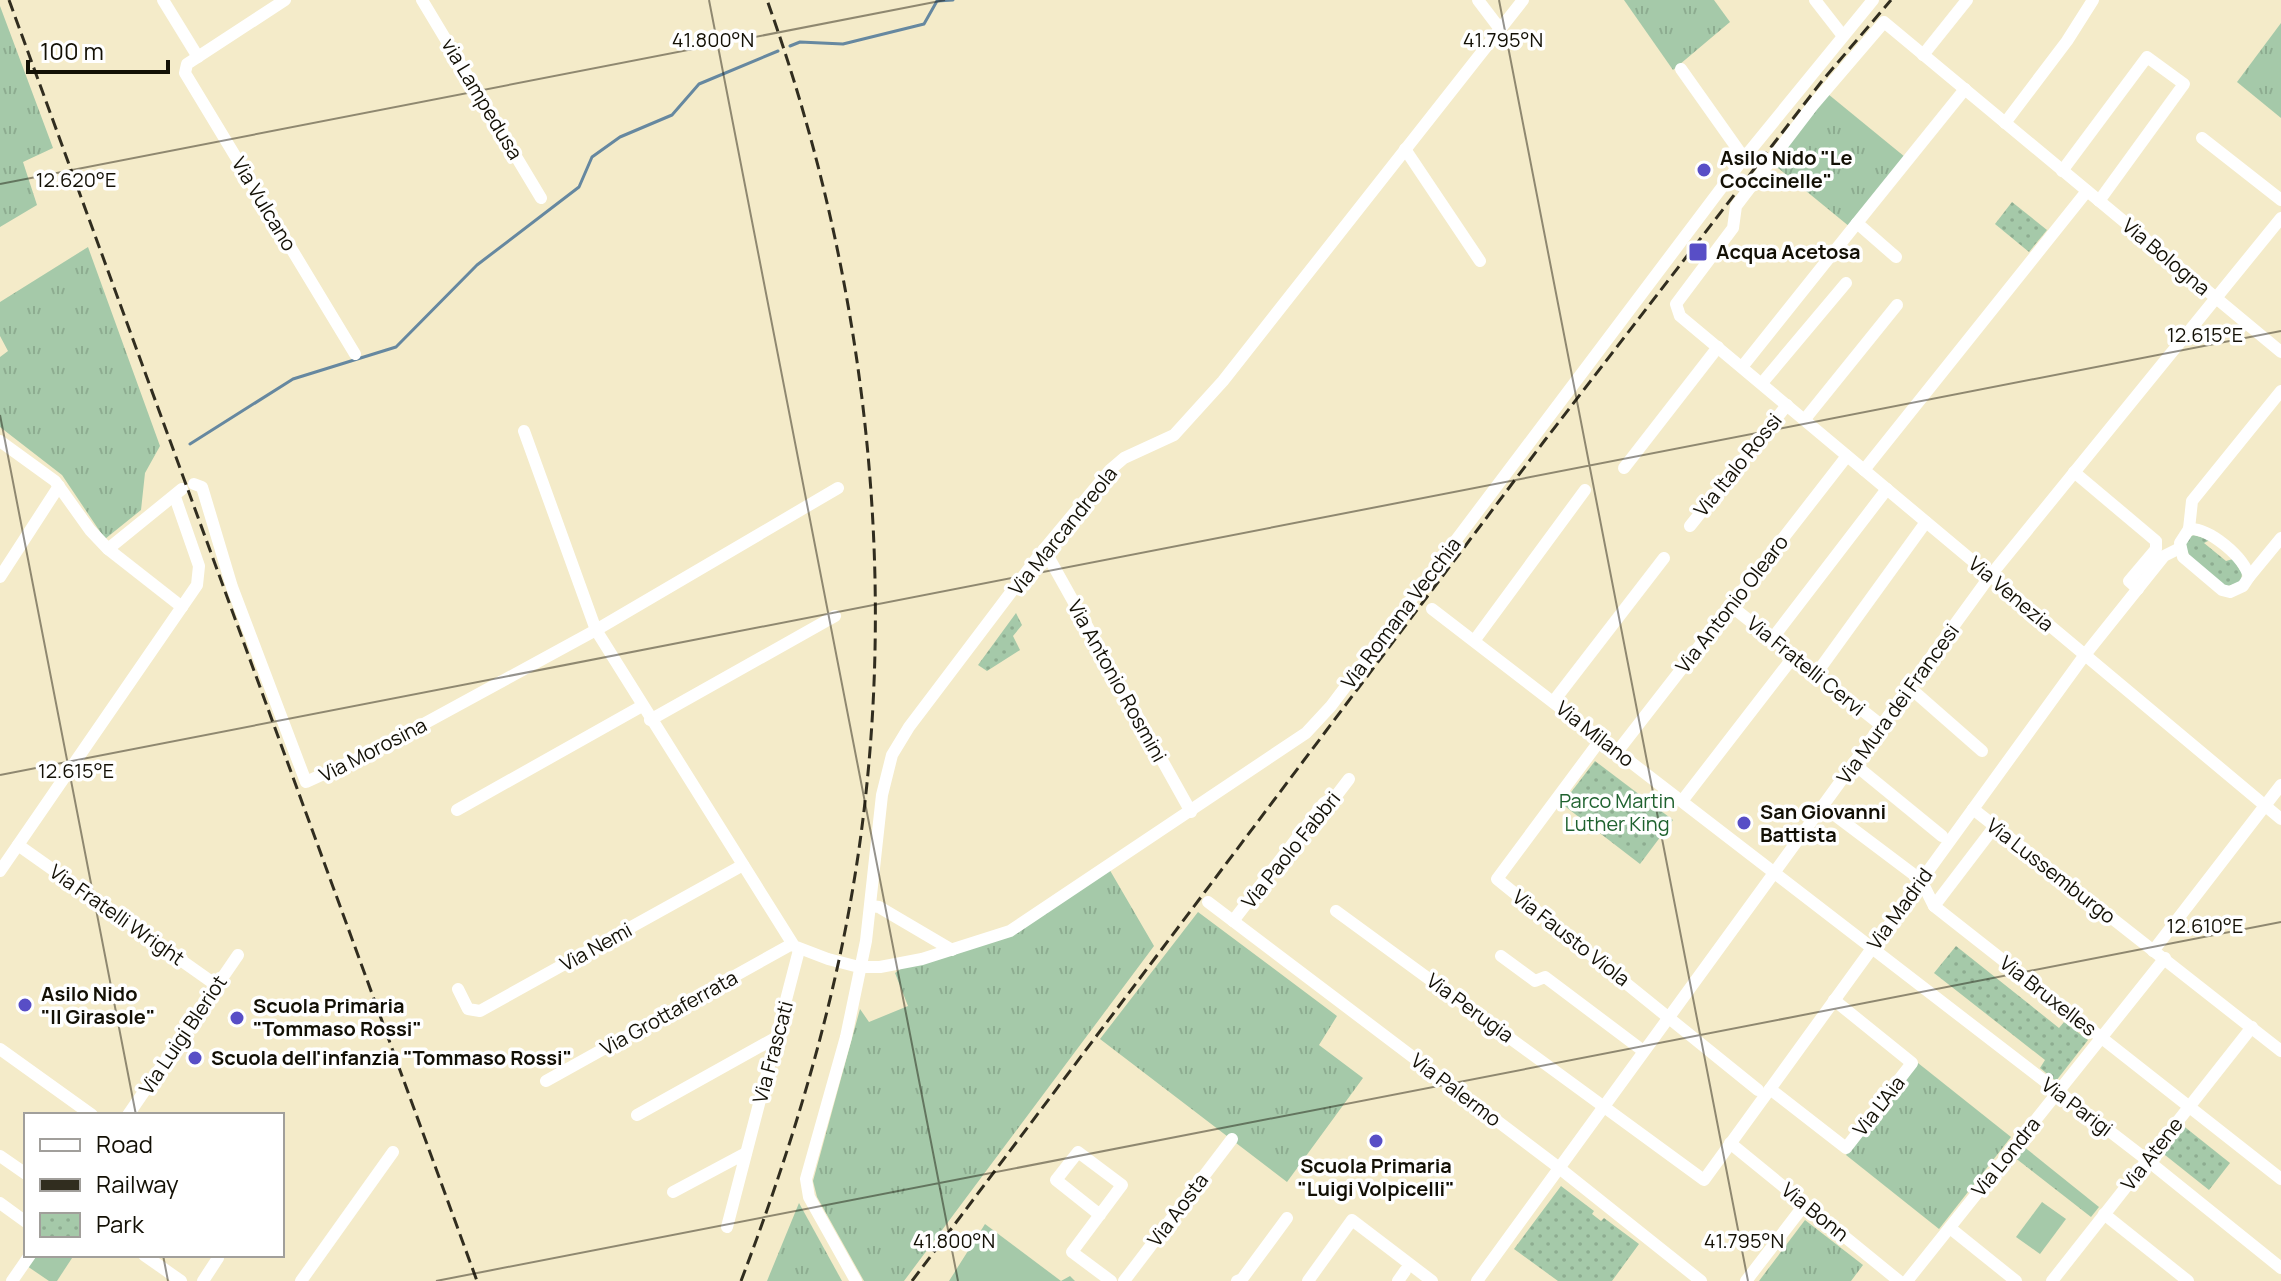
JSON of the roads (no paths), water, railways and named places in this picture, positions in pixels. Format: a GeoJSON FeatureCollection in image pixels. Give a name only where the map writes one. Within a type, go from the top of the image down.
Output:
{"type":"FeatureCollection","features":[{"type":"Feature","properties":{"kind":"street"},"geometry":{"type":"LineString","coordinates":[[163,0],[198,57],[285,0]]}},
{"type":"Feature","properties":{"kind":"street","name":"via Lampedusa"},"geometry":{"type":"LineString","coordinates":[[422,0],[541,198]]}},
{"type":"Feature","properties":{"kind":"street"},"geometry":{"type":"LineString","coordinates":[[1478,0],[1500,29]]}},
{"type":"Feature","properties":{"kind":"street","name":"Via Marcandreola"},"geometry":{"type":"LineString","coordinates":[[856,1281],[809,1197],[806,1183],[849,1027],[855,966],[866,941],[871,906],[882,795],[895,749],[1044,549],[1117,464],[1166,441],[1183,426],[1523,0]]}},
{"type":"Feature","properties":{"kind":"street"},"geometry":{"type":"LineString","coordinates":[[1815,0],[1843,36]]}},
{"type":"Feature","properties":{"kind":"street","name":"Via Romana Vecchia"},"geometry":{"type":"LineString","coordinates":[[855,966],[880,967],[952,950],[1022,925],[1297,740],[1323,717],[1744,158],[1873,0]]}},
{"type":"Feature","properties":{"kind":"street"},"geometry":{"type":"LineString","coordinates":[[1923,55],[1967,0]]}},
{"type":"Feature","properties":{"kind":"street"},"geometry":{"type":"LineString","coordinates":[[2005,123],[2067,41],[2093,0]]}},
{"type":"Feature","properties":{"kind":"street","name":"Via Bologna"},"geometry":{"type":"LineString","coordinates":[[1884,22],[2281,352]]}},
{"type":"Feature","properties":{"kind":"street","name":"Via Venezia"},"geometry":{"type":"LineString","coordinates":[[1884,22],[1819,98],[1736,206],[1733,228],[1677,299],[1680,316],[2281,819]]}},
{"type":"Feature","properties":{"kind":"street","name":"Via Vulcano"},"geometry":{"type":"LineString","coordinates":[[198,57],[186,66],[185,74],[355,354]]}},
{"type":"Feature","properties":{"kind":"street"},"geometry":{"type":"LineString","coordinates":[[2062,171],[2147,57],[2184,84],[2099,201]]}},
{"type":"Feature","properties":{"kind":"street"},"geometry":{"type":"LineString","coordinates":[[1681,69],[1744,158]]}},
{"type":"Feature","properties":{"kind":"street"},"geometry":{"type":"LineString","coordinates":[[1742,367],[1965,89]]}},
{"type":"Feature","properties":{"kind":"street"},"geometry":{"type":"LineString","coordinates":[[2202,138],[2281,200]]}},
{"type":"Feature","properties":{"kind":"street"},"geometry":{"type":"LineString","coordinates":[[1405,149],[1480,261]]}},
{"type":"Feature","properties":{"kind":"street"},"geometry":{"type":"LineString","coordinates":[[1864,470],[2087,191]]}},
{"type":"Feature","properties":{"kind":"street","name":"Via Mura dei Francesi"},"geometry":{"type":"LineString","coordinates":[[1477,1281],[1642,1050],[1824,807],[1990,576],[2281,218]]}},
{"type":"Feature","properties":{"kind":"street"},"geometry":{"type":"LineString","coordinates":[[1857,223],[1896,257]]}},
{"type":"Feature","properties":{"kind":"street"},"geometry":{"type":"LineString","coordinates":[[1762,383],[1846,283]]}},
{"type":"Feature","properties":{"kind":"street"},"geometry":{"type":"LineString","coordinates":[[1805,419],[1897,305]]}},
{"type":"Feature","properties":{"kind":"street"},"geometry":{"type":"LineString","coordinates":[[1624,468],[1718,347]]}},
{"type":"Feature","properties":{"kind":"street"},"geometry":{"type":"LineString","coordinates":[[2281,391],[2192,501],[2189,529],[2182,538],[2180,548],[2183,557],[2222,590],[2235,591],[2281,538]]}},
{"type":"Feature","properties":{"kind":"street","name":"Via Italo Rossi"},"geometry":{"type":"LineString","coordinates":[[1690,526],[1787,405]]}},
{"type":"Feature","properties":{"kind":"street"},"geometry":{"type":"LineString","coordinates":[[524,431],[596,630],[650,720],[796,947],[855,966]]}},
{"type":"Feature","properties":{"kind":"street"},"geometry":{"type":"LineString","coordinates":[[1,451],[59,486],[90,530],[108,549],[182,607]]}},
{"type":"Feature","properties":{"kind":"street","name":"Via Antonio Olearo"},"geometry":{"type":"LineString","coordinates":[[1617,752],[1847,456]]}},
{"type":"Feature","properties":{"kind":"street"},"geometry":{"type":"LineString","coordinates":[[2074,472],[2156,541],[2156,549],[2129,581],[2138,589]]}},
{"type":"Feature","properties":{"kind":"street"},"geometry":{"type":"LineString","coordinates":[[0,577],[59,486]]}},
{"type":"Feature","properties":{"kind":"street","name":"Via Morosina"},"geometry":{"type":"LineString","coordinates":[[183,490],[202,487],[232,587],[303,778],[308,782],[374,751],[596,630],[838,488]]}},
{"type":"Feature","properties":{"kind":"street"},"geometry":{"type":"LineString","coordinates":[[1772,639],[1887,489]]}},
{"type":"Feature","properties":{"kind":"street"},"geometry":{"type":"LineString","coordinates":[[0,871],[197,585],[201,571],[183,490],[108,549]]}},
{"type":"Feature","properties":{"kind":"street"},"geometry":{"type":"LineString","coordinates":[[1474,641],[1585,490]]}},
{"type":"Feature","properties":{"kind":"street"},"geometry":{"type":"LineString","coordinates":[[1816,674],[1926,522]]}},
{"type":"Feature","properties":{"kind":"street"},"geometry":{"type":"LineString","coordinates":[[2189,529],[2206,532],[2240,560],[2249,577]]}},
{"type":"Feature","properties":{"kind":"street","name":"Via Madrid"},"geometry":{"type":"LineString","coordinates":[[1604,1105],[1704,1180],[1764,1089],[1834,1000],[2084,656],[2168,552],[2180,548]]}},
{"type":"Feature","properties":{"kind":"street","name":"Via Antonio Rosmini"},"geometry":{"type":"LineString","coordinates":[[1044,549],[1191,812]]}},
{"type":"Feature","properties":{"kind":"street"},"geometry":{"type":"LineString","coordinates":[[1553,702],[1664,558]]}},
{"type":"Feature","properties":{"kind":"street","name":"Via Fratelli Cervi"},"geometry":{"type":"LineString","coordinates":[[1731,606],[1881,725]]}},
{"type":"Feature","properties":{"kind":"street","name":"Via Milano"},"geometry":{"type":"LineString","coordinates":[[1432,609],[1872,948]]}},
{"type":"Feature","properties":{"kind":"street"},"geometry":{"type":"LineString","coordinates":[[650,720],[835,616]]}},
{"type":"Feature","properties":{"kind":"street"},"geometry":{"type":"LineString","coordinates":[[1682,801],[1794,656]]}},
{"type":"Feature","properties":{"kind":"street"},"geometry":{"type":"LineString","coordinates":[[1909,687],[1982,751]]}},
{"type":"Feature","properties":{"kind":"street"},"geometry":{"type":"LineString","coordinates":[[457,810],[642,706]]}},
{"type":"Feature","properties":{"kind":"street","name":"Via Fausto Viola"},"geometry":{"type":"LineString","coordinates":[[1601,739],[1497,879],[1648,999],[1667,1018]]}},
{"type":"Feature","properties":{"kind":"street"},"geometry":{"type":"LineString","coordinates":[[1854,764],[1942,836]]}},
{"type":"Feature","properties":{"kind":"street","name":"Via Paolo Fabbri"},"geometry":{"type":"LineString","coordinates":[[1233,921],[1324,803],[1336,796],[1349,779]]}},
{"type":"Feature","properties":{"kind":"street"},"geometry":{"type":"LineString","coordinates":[[2153,951],[2281,785]]}},
{"type":"Feature","properties":{"kind":"street","name":"Via Bruxelles"},"geometry":{"type":"LineString","coordinates":[[1824,807],[1921,880],[1934,906],[2281,1179]]}},
{"type":"Feature","properties":{"kind":"street","name":"Via Lussemburgo"},"geometry":{"type":"LineString","coordinates":[[1973,809],[2281,1051]]}},
{"type":"Feature","properties":{"kind":"street","name":"Via Madrid"},"geometry":{"type":"LineString","coordinates":[[1934,906],[1995,826]]}},
{"type":"Feature","properties":{"kind":"street","name":"Via Fratelli Wright"},"geometry":{"type":"LineString","coordinates":[[18,845],[216,985]]}},
{"type":"Feature","properties":{"kind":"street","name":"Via Nemi"},"geometry":{"type":"LineString","coordinates":[[458,989],[468,1009],[482,1010],[743,865]]}},
{"type":"Feature","properties":{"kind":"street","name":"Via Palermo"},"geometry":{"type":"LineString","coordinates":[[1208,902],[1558,1167],[1701,1281]]}},
{"type":"Feature","properties":{"kind":"street"},"geometry":{"type":"LineString","coordinates":[[871,906],[879,907],[952,950]]}},
{"type":"Feature","properties":{"kind":"street","name":"Via Perugia"},"geometry":{"type":"LineString","coordinates":[[1336,911],[1604,1105]]}},
{"type":"Feature","properties":{"kind":"street"},"geometry":{"type":"LineString","coordinates":[[866,941],[872,958],[880,967]]}},
{"type":"Feature","properties":{"kind":"street","name":"Via Frascati"},"geometry":{"type":"LineString","coordinates":[[727,1227],[777,1037],[796,947]]}},
{"type":"Feature","properties":{"kind":"street","name":"Via Grottaferrata"},"geometry":{"type":"LineString","coordinates":[[546,1081],[796,947]]}},
{"type":"Feature","properties":{"kind":"street","name":"Via Parigi"},"geometry":{"type":"LineString","coordinates":[[1872,948],[2147,1160],[2281,1268]]}},
{"type":"Feature","properties":{"kind":"street","name":"Via Luigi Bleriot"},"geometry":{"type":"LineString","coordinates":[[129,1113],[238,955]]}},
{"type":"Feature","properties":{"kind":"street"},"geometry":{"type":"LineString","coordinates":[[1501,956],[1535,981],[1545,977],[1642,1050]]}},
{"type":"Feature","properties":{"kind":"street","name":"Via Londra"},"geometry":{"type":"LineString","coordinates":[[1907,1281],[2165,958]]}},
{"type":"Feature","properties":{"kind":"street","name":"Via L'Aia"},"geometry":{"type":"LineString","coordinates":[[1764,1089],[1846,1148],[1912,1063],[1834,1000]]}},
{"type":"Feature","properties":{"kind":"street"},"geometry":{"type":"LineString","coordinates":[[1667,1018],[1764,1089]]}},
{"type":"Feature","properties":{"kind":"street","name":"Via Atene"},"geometry":{"type":"LineString","coordinates":[[2052,1281],[2252,1027]]}},
{"type":"Feature","properties":{"kind":"street"},"geometry":{"type":"LineString","coordinates":[[637,1115],[777,1037]]}},
{"type":"Feature","properties":{"kind":"street"},"geometry":{"type":"LineString","coordinates":[[0,1049],[89,1113]]}},
{"type":"Feature","properties":{"kind":"street","name":"Via Aosta"},"geometry":{"type":"LineString","coordinates":[[1124,1281],[1232,1139]]}},
{"type":"Feature","properties":{"kind":"street","name":"Via Bonn"},"geometry":{"type":"LineString","coordinates":[[1730,1143],[1899,1281]]}},
{"type":"Feature","properties":{"kind":"street"},"geometry":{"type":"LineString","coordinates":[[301,1281],[393,1152]]}},
{"type":"Feature","properties":{"kind":"street"},"geometry":{"type":"LineString","coordinates":[[1100,1215],[1056,1180],[1078,1152],[1122,1185],[1100,1215],[1072,1252],[1111,1281]]}},
{"type":"Feature","properties":{"kind":"street"},"geometry":{"type":"LineString","coordinates":[[673,1192],[746,1153]]}},
{"type":"Feature","properties":{"kind":"street"},"geometry":{"type":"LineString","coordinates":[[0,1156],[24,1173]]}},
{"type":"Feature","properties":{"kind":"street"},"geometry":{"type":"LineString","coordinates":[[0,1203],[24,1221]]}},
{"type":"Feature","properties":{"kind":"street"},"geometry":{"type":"LineString","coordinates":[[1746,1281],[1805,1204]]}},
{"type":"Feature","properties":{"kind":"street"},"geometry":{"type":"LineString","coordinates":[[2104,1214],[2188,1281]]}},
{"type":"Feature","properties":{"kind":"street"},"geometry":{"type":"LineString","coordinates":[[1237,1281],[1242,1279],[1287,1218]]}},
{"type":"Feature","properties":{"kind":"street"},"geometry":{"type":"LineString","coordinates":[[1308,1281],[1352,1220],[1432,1281]]}},
{"type":"Feature","properties":{"kind":"street"},"geometry":{"type":"LineString","coordinates":[[1950,1228],[2016,1281]]}},
{"type":"Feature","properties":{"kind":"street"},"geometry":{"type":"LineString","coordinates":[[12,1281],[29,1257]]}},
{"type":"Feature","properties":{"kind":"street"},"geometry":{"type":"LineString","coordinates":[[147,1257],[181,1281]]}},
{"type":"Feature","properties":{"kind":"street"},"geometry":{"type":"LineString","coordinates":[[203,1281],[218,1258]]}},
{"type":"Feature","properties":{"kind":"waterway"},"geometry":{"type":"LineString","coordinates":[[790,46],[800,42],[843,44],[924,24],[937,1],[953,0]]}},
{"type":"Feature","properties":{"kind":"waterway"},"geometry":{"type":"LineString","coordinates":[[190,444],[293,379],[396,347],[477,265],[579,187],[592,157],[620,137],[672,115],[699,84],[778,51]]}},
{"type":"Feature","properties":{"kind":"railway"},"geometry":{"type":"LineString","coordinates":[[9,0],[477,1281]]}},
{"type":"Feature","properties":{"kind":"railway"},"geometry":{"type":"LineString","coordinates":[[741,1281],[796,1122],[839,960],[860,840],[872,719],[875,597],[870,475],[856,354],[834,233],[804,115],[767,0]]}},
{"type":"Feature","properties":{"kind":"railway"},"geometry":{"type":"LineString","coordinates":[[912,1281],[1545,440],[1822,81],[1891,0]]}},
{"type":"Feature","properties":{"kind":"place","name":"Asilo Nido \"Le Coccinelle\""},"geometry":{"type":"Point","coordinates":[1704,170]}},
{"type":"Feature","properties":{"kind":"place","name":"Acqua Acetosa"},"geometry":{"type":"Point","coordinates":[1698,252]}},
{"type":"Feature","properties":{"kind":"place","name":"San Giovanni Battista"},"geometry":{"type":"Point","coordinates":[1744,823]}},
{"type":"Feature","properties":{"kind":"place","name":"Asilo Nido \"Il Girasole\""},"geometry":{"type":"Point","coordinates":[25,1005]}},
{"type":"Feature","properties":{"kind":"place","name":"Scuola Primaria \"Tommaso Rossi\""},"geometry":{"type":"Point","coordinates":[237,1018]}},
{"type":"Feature","properties":{"kind":"place","name":"Scuola dell'infanzia \"Tommaso Rossi\""},"geometry":{"type":"Point","coordinates":[195,1058]}},
{"type":"Feature","properties":{"kind":"place","name":"Scuola Primaria \"Luigi Volpicelli\""},"geometry":{"type":"Point","coordinates":[1376,1141]}},
{"type":"Feature","properties":{"kind":"park label","name":"Parco Martin Luther King"},"geometry":{"type":"Point","coordinates":[1617,812]}}]}
